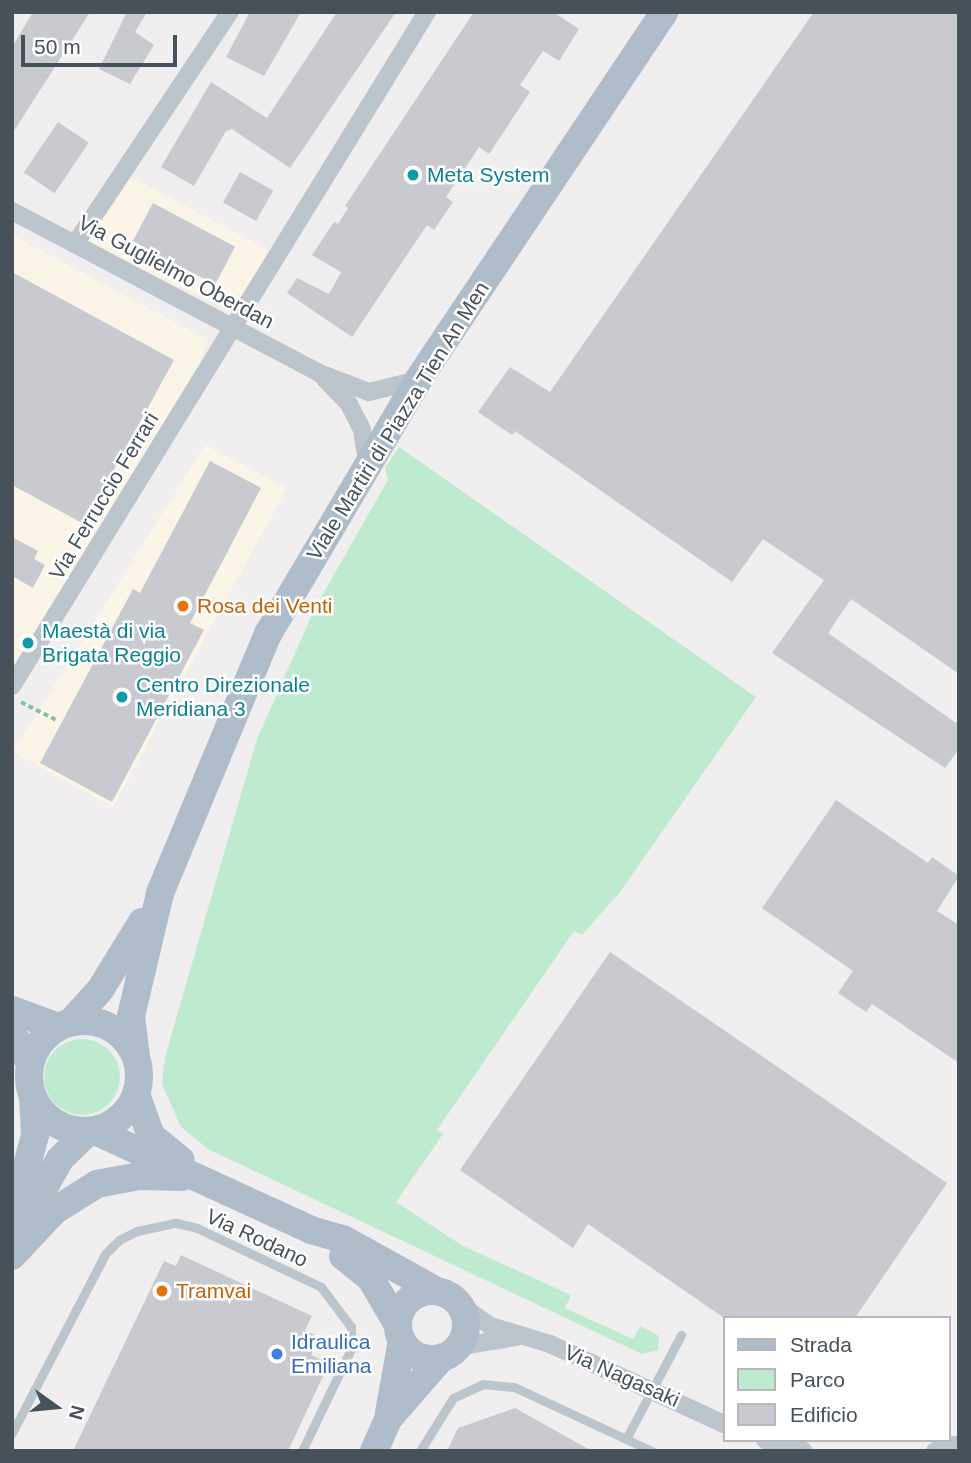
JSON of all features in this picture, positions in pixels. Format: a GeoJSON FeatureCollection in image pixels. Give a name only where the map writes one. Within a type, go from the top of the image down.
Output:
{"type":"FeatureCollection","features":[{"type":"Feature","properties":{"kind":"main road","name":"Viale Martiri di Piazza Tien An Men"},"geometry":{"type":"LineString","coordinates":[[30,1063],[40,1042],[65,1025],[100,990],[160,893],[268,634],[418,380],[664,12]]}},
{"type":"Feature","properties":{"kind":"main road","name":"Viale Martiri di Piazza Tien An Men"},"geometry":{"type":"LineString","coordinates":[[136,1094],[136,1056],[131,1016],[160,893]]}},
{"type":"Feature","properties":{"kind":"main road"},"geometry":{"type":"LineString","coordinates":[[12,1010],[65,1025],[87,1021],[117,1031],[136,1056]]}},
{"type":"Feature","properties":{"kind":"main road"},"geometry":{"type":"LineString","coordinates":[[12,1032],[30,1063],[33,1097],[33,1148],[12,1221]]}},
{"type":"Feature","properties":{"kind":"main road"},"geometry":{"type":"LineString","coordinates":[[12,1244],[60,1159],[91,1131],[116,1121],[136,1094]]}},
{"type":"Feature","properties":{"kind":"main road","name":"Via Nagasaki"},"geometry":{"type":"LineString","coordinates":[[136,1094],[152,1136],[203,1177]]}},
{"type":"Feature","properties":{"kind":"main road"},"geometry":{"type":"LineString","coordinates":[[33,1097],[59,1126],[91,1131]]}},
{"type":"Feature","properties":{"kind":"main road","name":"Via Nagasaki"},"geometry":{"type":"LineString","coordinates":[[91,1131],[203,1177],[312,1230],[344,1239],[448,1297]]}},
{"type":"Feature","properties":{"kind":"main road"},"geometry":{"type":"LineString","coordinates":[[12,1256],[54,1210],[97,1184],[139,1176],[203,1177]]}},
{"type":"Feature","properties":{"kind":"main road","name":"Via Nagasaki"},"geometry":{"type":"LineString","coordinates":[[312,1230],[371,1279],[400,1332],[419,1356],[450,1352]]}},
{"type":"Feature","properties":{"kind":"main road"},"geometry":{"type":"LineString","coordinates":[[374,1451],[388,1419],[405,1303],[414,1296],[448,1297],[466,1326],[450,1352],[388,1419]]}},
{"type":"Feature","properties":{"kind":"street"},"geometry":{"type":"LineString","coordinates":[[75,244],[230,12]]}},
{"type":"Feature","properties":{"kind":"street","name":"Via Ferruccio Ferrari"},"geometry":{"type":"LineString","coordinates":[[17,694],[67,603],[230,327],[427,12]]}},
{"type":"Feature","properties":{"kind":"street","name":"Via Guglielmo Oberdan"},"geometry":{"type":"LineString","coordinates":[[12,211],[319,373],[369,392],[418,380]]}},
{"type":"Feature","properties":{"kind":"street","name":"Via Guglielmo Oberdan"},"geometry":{"type":"LineString","coordinates":[[319,373],[349,404],[362,430],[367,463]]}},
{"type":"Feature","properties":{"kind":"street","name":"Via Nagasaki"},"geometry":{"type":"LineString","coordinates":[[448,1297],[516,1337],[550,1344],[651,1388],[722,1423]]}},
{"type":"Feature","properties":{"kind":"street","name":"Via Nagasaki"},"geometry":{"type":"LineString","coordinates":[[450,1352],[516,1337]]}},
{"type":"Feature","properties":{"kind":"street"},"geometry":{"type":"LineString","coordinates":[[772,1442],[803,1451]]}},
{"type":"Feature","properties":{"kind":"street"},"geometry":{"type":"LineString","coordinates":[[935,1451],[955,1446]]}},
{"type":"Feature","properties":{"kind":"lane","name":"Via Rodano"},"geometry":{"type":"LineString","coordinates":[[12,1433],[105,1254],[119,1240],[158,1224],[197,1228],[321,1287],[351,1327],[351,1349],[302,1451]]}},
{"type":"Feature","properties":{"kind":"lane"},"geometry":{"type":"LineString","coordinates":[[626,1438],[681,1335]]}},
{"type":"Feature","properties":{"kind":"lane"},"geometry":{"type":"LineString","coordinates":[[420,1451],[453,1398],[483,1384],[514,1387],[652,1451]]}},
{"type":"Feature","properties":{"kind":"path"},"geometry":{"type":"LineString","coordinates":[[17,694],[56,720]]}},
{"type":"Feature","properties":{"kind":"shaded area"},"geometry":{"type":"Polygon","coordinates":[[[126,174],[270,251],[235,312],[82,242],[126,174]]]}},
{"type":"Feature","properties":{"kind":"shaded area"},"geometry":{"type":"Polygon","coordinates":[[[12,235],[206,339],[202,359],[88,553],[12,670],[12,235]]]}},
{"type":"Feature","properties":{"kind":"shaded area","name":"Centro Direzionale Meridiana 3"},"geometry":{"type":"Polygon","coordinates":[[[205,445],[287,488],[113,807],[13,752],[205,445]]]}},
{"type":"Feature","properties":{"kind":"green space"},"geometry":{"type":"Polygon","coordinates":[[[399,447],[756,697],[620,892],[582,935],[574,931],[437,1130],[443,1134],[396,1202],[463,1246],[571,1295],[565,1308],[633,1339],[640,1326],[659,1336],[658,1350],[642,1354],[208,1149],[181,1127],[162,1084],[165,1057],[257,739],[315,608],[388,480],[385,468],[399,447]]]}},
{"type":"Feature","properties":{"kind":"green space"},"geometry":{"type":"Polygon","coordinates":[[[90,1039],[103,1045],[114,1056],[120,1069],[118,1092],[103,1109],[90,1115],[74,1115],[61,1109],[46,1092],[44,1069],[50,1056],[67,1041],[90,1039]]]}},
{"type":"Feature","properties":{"kind":"building"},"geometry":{"type":"Polygon","coordinates":[[[33,12],[90,12],[12,134],[12,47],[33,12]]]}},
{"type":"Feature","properties":{"kind":"building"},"geometry":{"type":"Polygon","coordinates":[[[127,12],[147,12],[135,32],[154,45],[130,84],[99,69],[127,12]]]}},
{"type":"Feature","properties":{"kind":"building"},"geometry":{"type":"Polygon","coordinates":[[[250,12],[301,12],[264,76],[226,57],[250,12]]]}},
{"type":"Feature","properties":{"kind":"building"},"geometry":{"type":"Polygon","coordinates":[[[337,12],[396,12],[290,168],[232,129],[226,131],[194,186],[161,167],[211,82],[267,118],[337,12]]]}},
{"type":"Feature","properties":{"kind":"building","name":"Meta System"},"geometry":{"type":"Polygon","coordinates":[[[474,12],[553,12],[579,29],[559,61],[543,51],[520,85],[530,92],[489,154],[479,147],[446,197],[453,202],[434,230],[427,225],[352,337],[287,293],[297,278],[329,294],[341,272],[312,255],[334,222],[338,224],[348,208],[345,206],[474,12]]]}},
{"type":"Feature","properties":{"kind":"building"},"geometry":{"type":"Polygon","coordinates":[[[814,12],[959,12],[959,674],[851,599],[828,633],[959,725],[959,749],[945,768],[772,653],[824,580],[763,539],[732,582],[515,431],[512,435],[478,412],[510,367],[550,392],[814,12]]]}},
{"type":"Feature","properties":{"kind":"building"},"geometry":{"type":"Polygon","coordinates":[[[58,122],[89,143],[55,193],[24,173],[58,122]]]}},
{"type":"Feature","properties":{"kind":"building"},"geometry":{"type":"Polygon","coordinates":[[[240,172],[273,190],[256,221],[223,203],[240,172]]]}},
{"type":"Feature","properties":{"kind":"building"},"geometry":{"type":"Polygon","coordinates":[[[153,203],[235,247],[215,285],[133,241],[153,203]]]}},
{"type":"Feature","properties":{"kind":"building"},"geometry":{"type":"Polygon","coordinates":[[[12,272],[174,360],[84,524],[12,485],[12,272]]]}},
{"type":"Feature","properties":{"kind":"building","name":"Centro Direzionale Meridiana 3"},"geometry":{"type":"Polygon","coordinates":[[[210,461],[261,488],[190,623],[204,630],[112,802],[40,763],[133,589],[140,593],[210,461]]]}},
{"type":"Feature","properties":{"kind":"building"},"geometry":{"type":"Polygon","coordinates":[[[12,537],[38,551],[34,559],[45,565],[33,588],[12,576],[12,537]]]}},
{"type":"Feature","properties":{"kind":"building"},"geometry":{"type":"Polygon","coordinates":[[[836,800],[928,863],[932,857],[959,876],[937,911],[959,925],[959,1063],[872,1004],[866,1012],[838,993],[853,971],[762,908],[836,800]]]}},
{"type":"Feature","properties":{"kind":"building"},"geometry":{"type":"Polygon","coordinates":[[[610,952],[947,1183],[856,1316],[722,1317],[588,1224],[573,1248],[460,1170],[610,952]]]}},
{"type":"Feature","properties":{"kind":"building"},"geometry":{"type":"Polygon","coordinates":[[[181,1255],[312,1316],[305,1330],[319,1337],[311,1355],[329,1363],[288,1451],[73,1451],[164,1261],[176,1266],[181,1255]]]}},
{"type":"Feature","properties":{"kind":"building"},"geometry":{"type":"Polygon","coordinates":[[[515,1408],[592,1451],[447,1451],[458,1428],[515,1408]]]}},
{"type":"Feature","properties":{"kind":"place","name":"Meta System"},"geometry":{"type":"Point","coordinates":[413,175]}},
{"type":"Feature","properties":{"kind":"place","name":"Rosa dei Venti"},"geometry":{"type":"Point","coordinates":[183,606]}},
{"type":"Feature","properties":{"kind":"place","name":"Maestà di via Brigata Reggio"},"geometry":{"type":"Point","coordinates":[28,643]}},
{"type":"Feature","properties":{"kind":"place","name":"Centro Direzionale Meridiana 3"},"geometry":{"type":"Point","coordinates":[122,697]}},
{"type":"Feature","properties":{"kind":"place","name":"Tramvai"},"geometry":{"type":"Point","coordinates":[162,1291]}},
{"type":"Feature","properties":{"kind":"place","name":"Idraulica Emiliana"},"geometry":{"type":"Point","coordinates":[277,1354]}}]}
